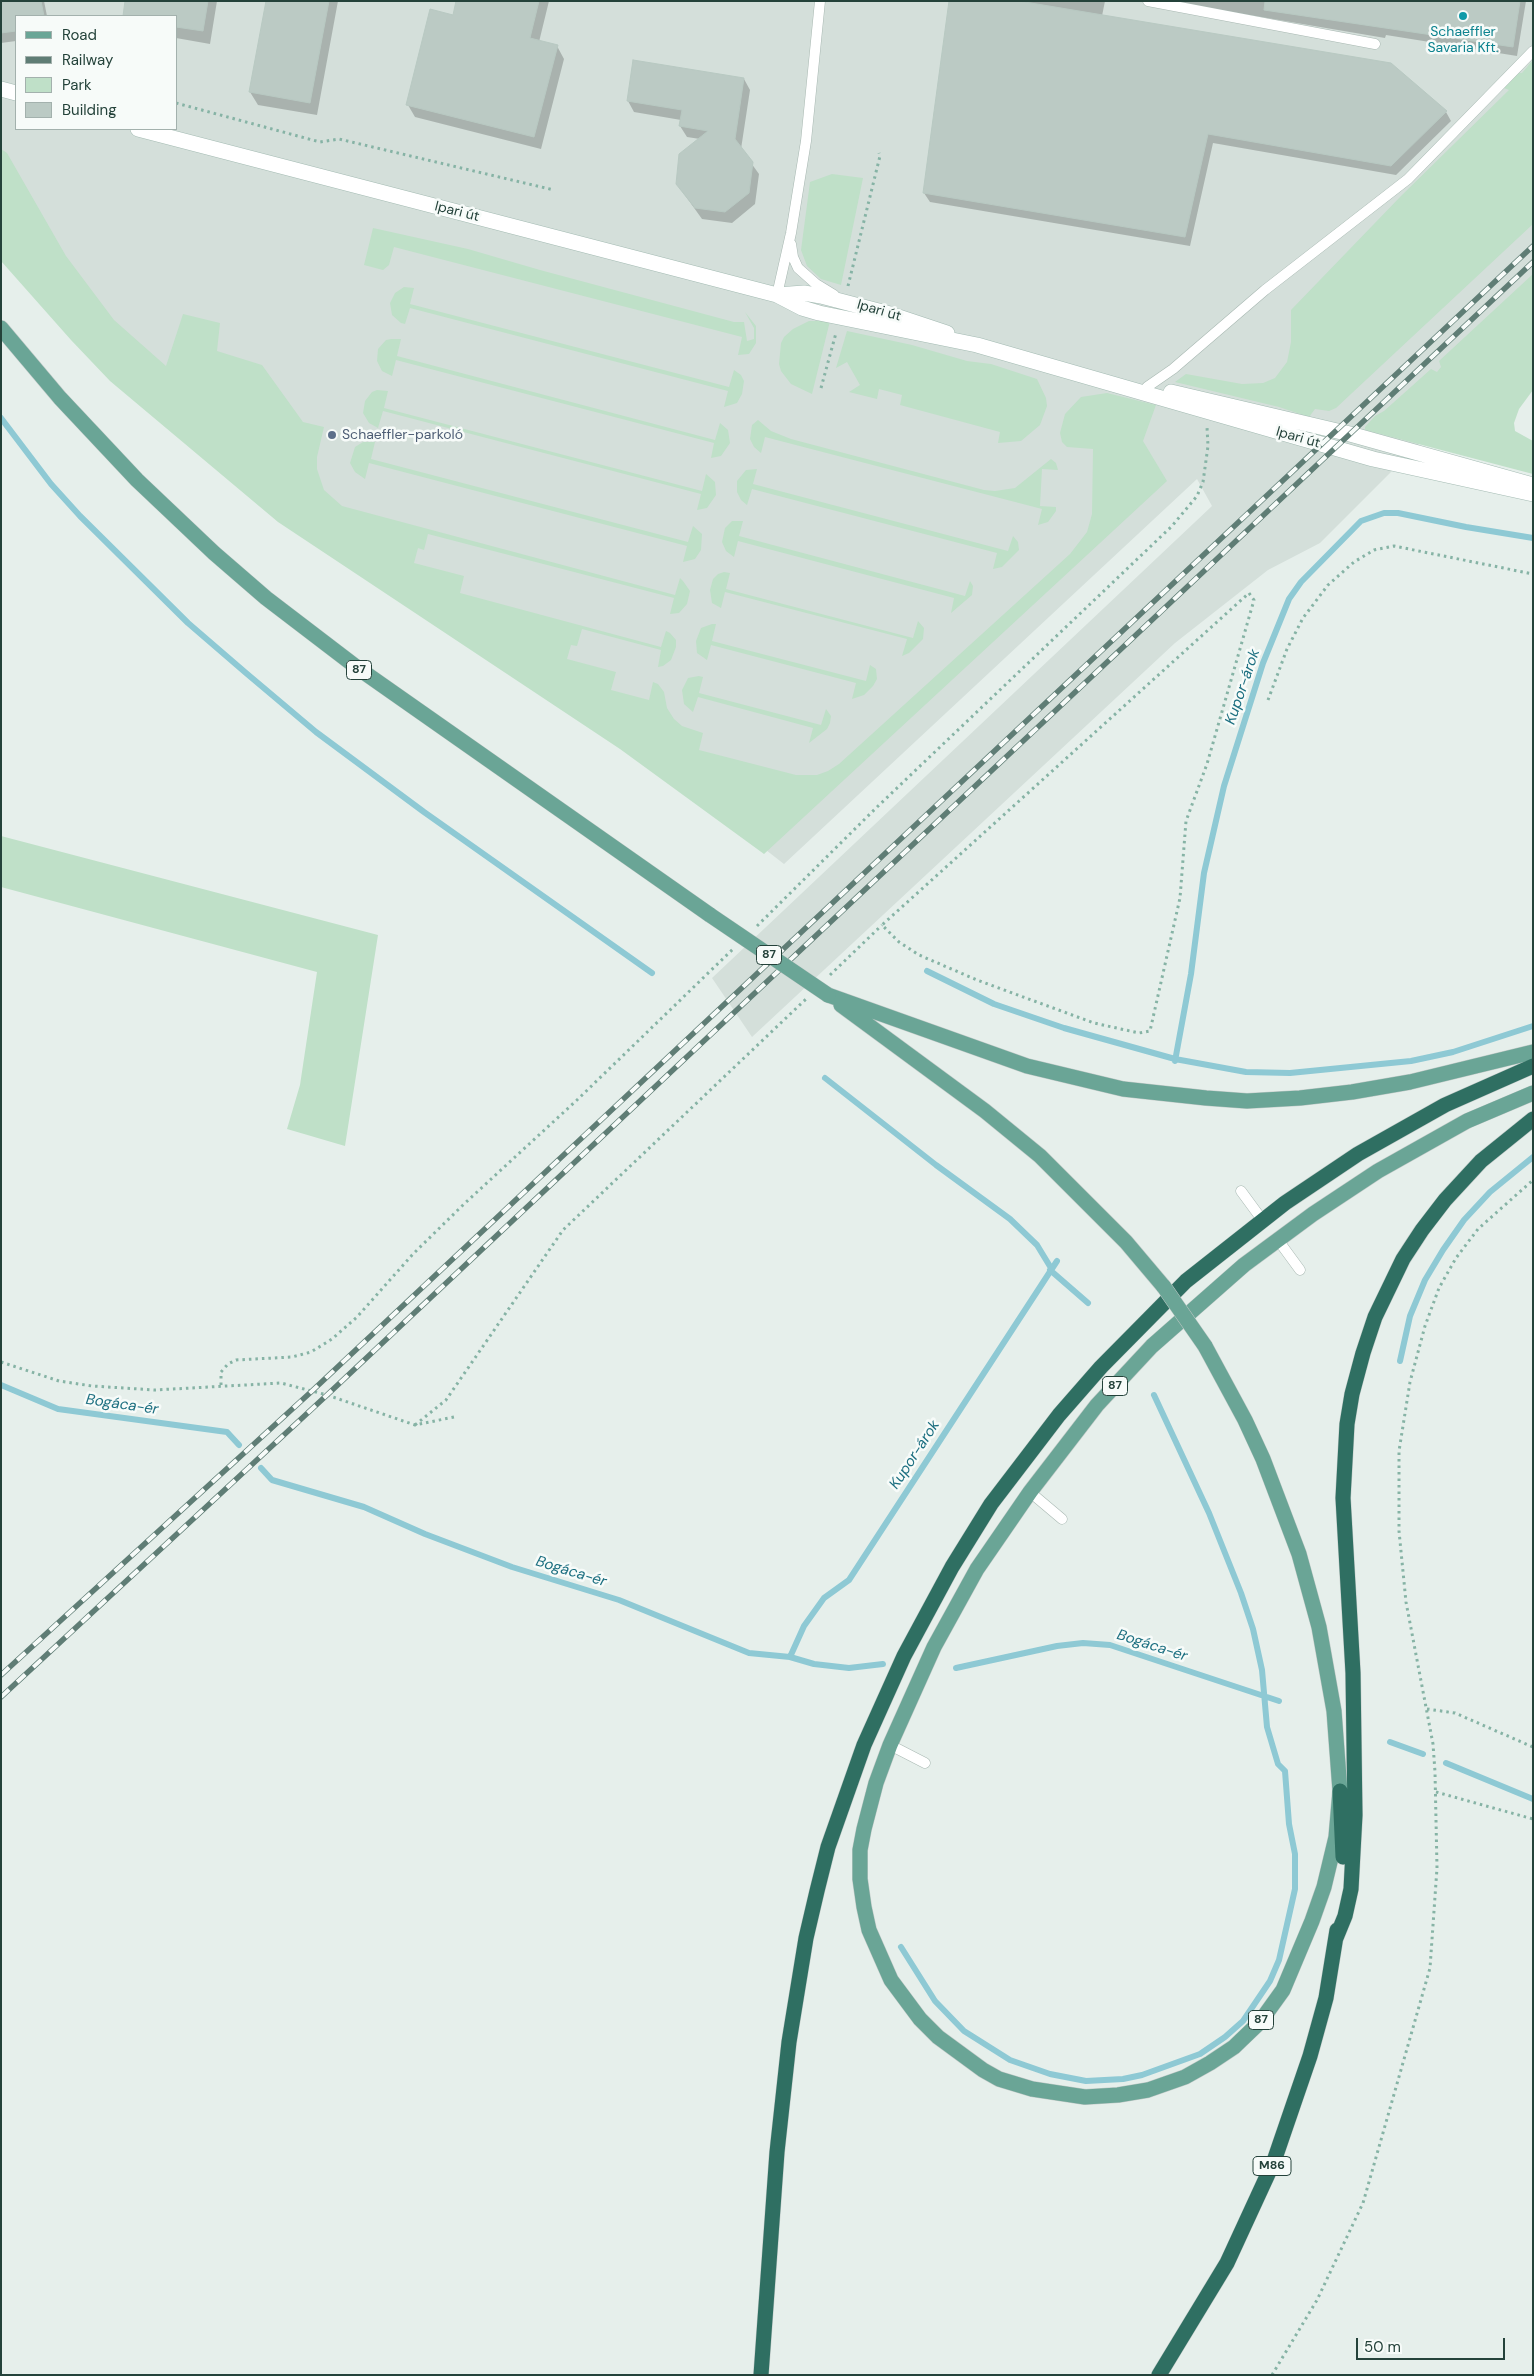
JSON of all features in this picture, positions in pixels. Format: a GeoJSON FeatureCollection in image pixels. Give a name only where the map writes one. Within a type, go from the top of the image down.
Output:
{"type":"FeatureCollection","features":[{"type":"Feature","properties":{"kind":"highway"},"geometry":{"type":"LineString","coordinates":[[761,2375],[777,2152],[790,2033],[806,1938],[832,1838],[854,1773],[904,1656],[952,1567],[991,1504],[1059,1415],[1101,1367],[1186,1281],[1262,1221],[1324,1176],[1394,1132],[1445,1105],[1533,1066]]}},
{"type":"Feature","properties":{"kind":"highway"},"geometry":{"type":"LineString","coordinates":[[1336,1938],[1345,1916],[1351,1889],[1355,1815],[1355,1706],[1343,1498],[1347,1424],[1352,1394],[1375,1317],[1403,1259],[1422,1230],[1444,1200],[1481,1160],[1533,1119]]}},
{"type":"Feature","properties":{"kind":"highway","name":"M86"},"geometry":{"type":"LineString","coordinates":[[1159,2375],[1227,2263],[1270,2170],[1310,2056],[1326,1998],[1336,1938],[1343,1855],[1340,1791]]}},
{"type":"Feature","properties":{"kind":"main road","name":"87"},"geometry":{"type":"LineString","coordinates":[[1,328],[60,398],[137,480],[214,553],[266,598],[355,666],[710,915],[828,995],[862,1013],[1065,1076],[1123,1089],[1206,1098],[1264,1100],[1361,1090],[1410,1082],[1533,1052]]}},
{"type":"Feature","properties":{"kind":"main road","name":"87"},"geometry":{"type":"LineString","coordinates":[[862,1013],[1040,1156],[1126,1242],[1164,1287],[1205,1346],[1245,1420],[1263,1459],[1299,1554],[1326,1659],[1334,1711],[1340,1791],[1336,1837],[1324,1887],[1283,1990],[1260,2022],[1234,2047],[1185,2077],[1148,2090],[1118,2095],[1084,2097],[1032,2089],[999,2079],[983,2070],[938,2037],[920,2019],[891,1980],[870,1930],[860,1879],[860,1850],[864,1829],[876,1783],[890,1745],[930,1654],[956,1604],[1030,1492],[1097,1405],[1152,1346],[1222,1284],[1313,1214],[1403,1155],[1467,1121],[1533,1094]]}},
{"type":"Feature","properties":{"kind":"street"},"geometry":{"type":"LineString","coordinates":[[1,89],[15,93]]}},
{"type":"Feature","properties":{"kind":"street","name":"Ipari út"},"geometry":{"type":"LineString","coordinates":[[142,130],[777,294],[802,308],[819,313],[977,346],[1373,458],[1533,494]]}},
{"type":"Feature","properties":{"kind":"street","name":"Ipari út"},"geometry":{"type":"LineString","coordinates":[[777,294],[846,294],[977,346]]}},
{"type":"Feature","properties":{"kind":"street","name":"Ipari út"},"geometry":{"type":"LineString","coordinates":[[1067,370],[1264,412],[1533,485]]}},
{"type":"Feature","properties":{"kind":"lane"},"geometry":{"type":"LineString","coordinates":[[777,294],[791,233],[806,141],[820,1]]}},
{"type":"Feature","properties":{"kind":"lane"},"geometry":{"type":"LineString","coordinates":[[1148,1],[1375,44]]}},
{"type":"Feature","properties":{"kind":"lane"},"geometry":{"type":"LineString","coordinates":[[1147,387],[1173,369],[1265,290],[1408,179],[1533,52]]}},
{"type":"Feature","properties":{"kind":"lane"},"geometry":{"type":"LineString","coordinates":[[791,233],[791,248],[798,268],[816,284],[846,294]]}},
{"type":"Feature","properties":{"kind":"lane"},"geometry":{"type":"LineString","coordinates":[[1241,1191],[1262,1221]]}},
{"type":"Feature","properties":{"kind":"lane"},"geometry":{"type":"LineString","coordinates":[[1278,1240],[1300,1270]]}},
{"type":"Feature","properties":{"kind":"lane"},"geometry":{"type":"LineString","coordinates":[[1030,1492],[1062,1519]]}},
{"type":"Feature","properties":{"kind":"lane"},"geometry":{"type":"LineString","coordinates":[[890,1745],[925,1763]]}},
{"type":"Feature","properties":{"kind":"path"},"geometry":{"type":"LineString","coordinates":[[178,103],[320,142],[339,139],[554,190]]}},
{"type":"Feature","properties":{"kind":"path"},"geometry":{"type":"LineString","coordinates":[[846,294],[880,156],[879,152]]}},
{"type":"Feature","properties":{"kind":"path"},"geometry":{"type":"LineString","coordinates":[[821,388],[836,332]]}},
{"type":"Feature","properties":{"kind":"path"},"geometry":{"type":"LineString","coordinates":[[763,921],[876,808],[1172,526],[1197,496],[1203,482],[1208,446],[1206,429],[1211,413]]}},
{"type":"Feature","properties":{"kind":"path"},"geometry":{"type":"LineString","coordinates":[[1268,700],[1288,649],[1303,618],[1328,585],[1354,562],[1374,550],[1394,546],[1533,574]]}},
{"type":"Feature","properties":{"kind":"path"},"geometry":{"type":"LineString","coordinates":[[834,970],[882,925],[1248,593],[1254,600],[1206,764],[1186,821],[1180,898],[1150,1031],[1140,1033],[1094,1023],[977,980],[919,955],[899,942],[882,925]]}},
{"type":"Feature","properties":{"kind":"path"},"geometry":{"type":"LineString","coordinates":[[221,1385],[221,1372],[228,1364],[236,1360],[292,1357],[311,1352],[332,1339],[357,1317],[413,1254],[464,1204],[577,1100],[723,959]]}},
{"type":"Feature","properties":{"kind":"path"},"geometry":{"type":"LineString","coordinates":[[415,1426],[446,1400],[563,1230],[795,1009]]}},
{"type":"Feature","properties":{"kind":"path"},"geometry":{"type":"LineString","coordinates":[[1272,2375],[1317,2300],[1364,2202],[1430,1968],[1437,1868],[1435,1772],[1433,1744],[1406,1602],[1399,1531],[1398,1451],[1410,1382],[1433,1303],[1456,1258],[1478,1229],[1533,1180]]}},
{"type":"Feature","properties":{"kind":"path"},"geometry":{"type":"LineString","coordinates":[[1,1362],[59,1381],[92,1386],[155,1390],[281,1383],[327,1395],[415,1426],[454,1417]]}},
{"type":"Feature","properties":{"kind":"path"},"geometry":{"type":"LineString","coordinates":[[1427,1709],[1455,1713],[1533,1747]]}},
{"type":"Feature","properties":{"kind":"path"},"geometry":{"type":"LineString","coordinates":[[1436,1792],[1533,1819]]}},
{"type":"Feature","properties":{"kind":"shaded area"},"geometry":{"type":"Polygon","coordinates":[[[1,1],[1533,1],[1533,340],[1450,413],[1320,543],[1268,570],[1175,643],[752,1037],[712,978],[1212,506],[1197,479],[784,864],[144,368],[1,179],[1,1]]]}},
{"type":"Feature","properties":{"kind":"green space"},"geometry":{"type":"Polygon","coordinates":[[[1533,60],[1533,224],[1336,408],[1329,411],[1315,409],[1309,417],[1279,407],[1175,382],[1186,374],[1242,384],[1263,383],[1275,378],[1287,362],[1291,342],[1291,310],[1401,196],[1509,90],[1504,88],[1513,72],[1522,73],[1533,60]]]}},
{"type":"Feature","properties":{"kind":"green space"},"geometry":{"type":"Polygon","coordinates":[[[1,149],[7,153],[66,256],[114,320],[166,366],[183,314],[220,323],[217,351],[262,365],[303,422],[324,427],[317,457],[317,469],[324,490],[342,506],[675,595],[680,578],[690,591],[687,604],[679,613],[670,614],[674,598],[428,534],[424,550],[418,548],[414,563],[464,576],[460,593],[661,647],[666,631],[670,633],[676,640],[676,647],[671,660],[663,666],[658,667],[661,650],[582,629],[577,646],[571,645],[567,659],[616,672],[611,690],[649,700],[653,682],[658,684],[664,692],[667,708],[674,719],[682,726],[703,733],[699,750],[796,775],[817,775],[828,771],[839,764],[1070,554],[1087,532],[1092,514],[1093,449],[1067,447],[1062,442],[1060,433],[1065,414],[1081,397],[1107,393],[1156,405],[1143,441],[1167,481],[764,854],[620,749],[278,522],[110,381],[1,261],[1,149]]]}},
{"type":"Feature","properties":{"kind":"green space"},"geometry":{"type":"Polygon","coordinates":[[[832,174],[863,178],[841,285],[821,279],[807,266],[801,250],[810,182],[832,174]]]}},
{"type":"Feature","properties":{"kind":"green space"},"geometry":{"type":"Polygon","coordinates":[[[373,228],[468,249],[734,322],[744,322],[747,341],[754,339],[754,328],[745,312],[756,326],[756,343],[749,354],[738,355],[742,337],[394,247],[389,265],[383,270],[364,265],[373,228]]]}},
{"type":"Feature","properties":{"kind":"green space"},"geometry":{"type":"Polygon","coordinates":[[[1533,274],[1533,390],[1519,409],[1514,423],[1515,431],[1533,441],[1533,474],[1365,430],[1365,427],[1375,416],[1384,411],[1431,369],[1437,372],[1441,367],[1439,361],[1533,274]]]}},
{"type":"Feature","properties":{"kind":"green space"},"geometry":{"type":"Polygon","coordinates":[[[404,287],[414,288],[410,304],[729,387],[734,370],[741,375],[744,381],[742,394],[737,403],[724,407],[728,391],[410,308],[405,324],[401,323],[392,315],[390,303],[395,293],[404,287]]]}},
{"type":"Feature","properties":{"kind":"green space"},"geometry":{"type":"Polygon","coordinates":[[[809,321],[830,321],[812,394],[791,384],[781,371],[779,364],[781,343],[784,337],[793,329],[809,321]]]}},
{"type":"Feature","properties":{"kind":"green space"},"geometry":{"type":"Polygon","coordinates":[[[847,331],[912,345],[967,361],[991,364],[1037,379],[1046,398],[1047,406],[1040,425],[1021,441],[998,443],[1000,432],[900,405],[902,395],[879,389],[877,399],[849,392],[860,385],[847,362],[836,368],[847,331]]]}},
{"type":"Feature","properties":{"kind":"green space"},"geometry":{"type":"Polygon","coordinates":[[[401,339],[397,356],[715,440],[720,423],[728,430],[730,443],[721,456],[711,458],[714,443],[396,360],[392,376],[382,371],[377,361],[378,349],[386,340],[401,339]]]}},
{"type":"Feature","properties":{"kind":"green space"},"geometry":{"type":"Polygon","coordinates":[[[377,390],[388,391],[384,408],[702,491],[706,474],[715,482],[716,495],[707,508],[697,510],[701,494],[383,411],[378,428],[369,423],[363,413],[365,401],[372,392],[377,390]]]}},
{"type":"Feature","properties":{"kind":"green space"},"geometry":{"type":"Polygon","coordinates":[[[758,420],[771,431],[791,439],[984,490],[995,491],[1015,488],[1051,459],[1056,463],[1058,470],[1042,469],[1040,506],[1056,507],[1056,511],[1048,522],[1038,525],[1042,509],[765,437],[761,453],[754,447],[750,439],[752,425],[758,420]]]}},
{"type":"Feature","properties":{"kind":"green space"},"geometry":{"type":"Polygon","coordinates":[[[363,442],[375,442],[371,459],[688,542],[693,526],[702,534],[701,550],[695,559],[683,562],[687,546],[369,463],[365,479],[355,472],[350,463],[355,447],[363,442]]]}},
{"type":"Feature","properties":{"kind":"green space"},"geometry":{"type":"Polygon","coordinates":[[[757,469],[753,484],[1008,551],[1013,536],[1018,542],[1019,550],[1002,567],[993,569],[997,553],[752,489],[747,505],[741,500],[737,492],[737,481],[746,470],[757,469]]]}},
{"type":"Feature","properties":{"kind":"green space"},"geometry":{"type":"Polygon","coordinates":[[[732,521],[743,521],[739,536],[965,596],[970,581],[973,586],[972,595],[951,613],[954,598],[738,541],[734,557],[726,551],[722,542],[725,528],[732,521]]]}},
{"type":"Feature","properties":{"kind":"green space"},"geometry":{"type":"Polygon","coordinates":[[[730,573],[726,589],[913,638],[918,621],[924,628],[923,639],[909,653],[902,656],[907,639],[725,592],[721,608],[712,603],[710,590],[713,579],[718,574],[730,573]]]}},
{"type":"Feature","properties":{"kind":"green space"},"geometry":{"type":"Polygon","coordinates":[[[716,624],[712,641],[866,681],[870,665],[876,669],[877,679],[864,695],[852,699],[856,683],[711,645],[707,660],[697,653],[696,641],[701,628],[716,624]]]}},
{"type":"Feature","properties":{"kind":"green space"},"geometry":{"type":"Polygon","coordinates":[[[703,677],[699,693],[821,725],[826,709],[831,716],[830,723],[827,729],[809,743],[813,728],[698,697],[693,712],[684,704],[682,690],[688,678],[703,677]]]}},
{"type":"Feature","properties":{"kind":"green space"},"geometry":{"type":"Polygon","coordinates":[[[1,836],[378,935],[345,1146],[287,1129],[300,1085],[317,972],[1,887],[1,836]]]}},
{"type":"Feature","properties":{"kind":"building"},"geometry":{"type":"Polygon","coordinates":[[[1,1],[41,1],[44,15],[15,15],[15,31],[1,33],[1,1]]]}},
{"type":"Feature","properties":{"kind":"building"},"geometry":{"type":"Polygon","coordinates":[[[125,1],[208,1],[203,31],[178,27],[178,15],[123,15],[125,1]]]}},
{"type":"Feature","properties":{"kind":"building"},"geometry":{"type":"Polygon","coordinates":[[[266,1],[329,1],[310,103],[249,92],[266,1]]]}},
{"type":"Feature","properties":{"kind":"building"},"geometry":{"type":"Polygon","coordinates":[[[456,1],[539,1],[530,38],[558,45],[534,137],[406,105],[430,9],[453,15],[456,1]]]}},
{"type":"Feature","properties":{"kind":"building"},"geometry":{"type":"Polygon","coordinates":[[[949,1],[1019,1],[1391,63],[1447,111],[1391,166],[1208,134],[1185,237],[923,193],[949,1]]]}},
{"type":"Feature","properties":{"kind":"building"},"geometry":{"type":"Polygon","coordinates":[[[1265,1],[1520,1],[1513,47],[1264,10],[1265,1]]]}},
{"type":"Feature","properties":{"kind":"building"},"geometry":{"type":"Polygon","coordinates":[[[633,60],[744,78],[735,139],[753,162],[749,193],[725,212],[695,208],[676,184],[679,154],[708,131],[679,126],[682,110],[627,101],[633,60]]]}},
{"type":"Feature","properties":{"kind":"waterway"},"geometry":{"type":"LineString","coordinates":[[1,418],[51,484],[80,516],[188,623],[246,673],[316,732],[424,812],[652,973]]}},
{"type":"Feature","properties":{"kind":"waterway","name":"Kupor-árok"},"geometry":{"type":"LineString","coordinates":[[1175,1061],[1191,974],[1204,873],[1224,786],[1263,663],[1289,599],[1301,582],[1361,521],[1384,513],[1398,513],[1533,538]]}},
{"type":"Feature","properties":{"kind":"waterway"},"geometry":{"type":"LineString","coordinates":[[927,971],[994,1004],[1064,1028],[1175,1059],[1246,1072],[1290,1073],[1411,1061],[1453,1052],[1533,1026]]}},
{"type":"Feature","properties":{"kind":"waterway"},"geometry":{"type":"LineString","coordinates":[[825,1078],[936,1165],[1010,1219],[1037,1245],[1051,1268]]}},
{"type":"Feature","properties":{"kind":"waterway"},"geometry":{"type":"LineString","coordinates":[[1400,1361],[1410,1316],[1425,1280],[1443,1250],[1464,1220],[1490,1192],[1533,1157]]}},
{"type":"Feature","properties":{"kind":"waterway","name":"Kupor-árok"},"geometry":{"type":"LineString","coordinates":[[790,1657],[804,1626],[824,1598],[849,1580],[1057,1261]]}},
{"type":"Feature","properties":{"kind":"waterway"},"geometry":{"type":"LineString","coordinates":[[1050,1270],[1088,1303]]}},
{"type":"Feature","properties":{"kind":"waterway","name":"Bogáca-ér"},"geometry":{"type":"LineString","coordinates":[[1,1385],[58,1409],[227,1432],[239,1445]]}},
{"type":"Feature","properties":{"kind":"waterway"},"geometry":{"type":"LineString","coordinates":[[901,1947],[935,2001],[964,2031],[1010,2060],[1050,2074],[1086,2081],[1123,2079],[1142,2075],[1200,2054],[1225,2037],[1243,2021],[1270,1981],[1279,1960],[1295,1889],[1295,1854],[1289,1824],[1285,1771],[1278,1764],[1267,1727],[1262,1670],[1253,1629],[1241,1593],[1209,1513],[1154,1395]]}},
{"type":"Feature","properties":{"kind":"waterway","name":"Bogáca-ér"},"geometry":{"type":"LineString","coordinates":[[261,1468],[272,1480],[364,1507],[425,1534],[512,1567],[619,1600],[749,1653],[790,1657],[814,1664],[849,1668],[883,1664]]}},
{"type":"Feature","properties":{"kind":"waterway","name":"Bogáca-ér"},"geometry":{"type":"LineString","coordinates":[[956,1668],[1057,1646],[1083,1643],[1110,1645],[1279,1701]]}},
{"type":"Feature","properties":{"kind":"waterway","name":"Bogáca-ér"},"geometry":{"type":"LineString","coordinates":[[1390,1742],[1423,1754]]}},
{"type":"Feature","properties":{"kind":"waterway","name":"Bogáca-ér"},"geometry":{"type":"LineString","coordinates":[[1446,1763],[1533,1799]]}},
{"type":"Feature","properties":{"kind":"railway"},"geometry":{"type":"LineString","coordinates":[[1,1675],[312,1391],[1533,246]]}},
{"type":"Feature","properties":{"kind":"railway"},"geometry":{"type":"LineString","coordinates":[[1,1697],[327,1395],[1533,262]]}},
{"type":"Feature","properties":{"kind":"place","name":"Schaeffler Savaria Kft."},"geometry":{"type":"Point","coordinates":[1463,16]}},
{"type":"Feature","properties":{"kind":"place","name":"Schaeffler-parkoló"},"geometry":{"type":"Point","coordinates":[332,435]}}]}
